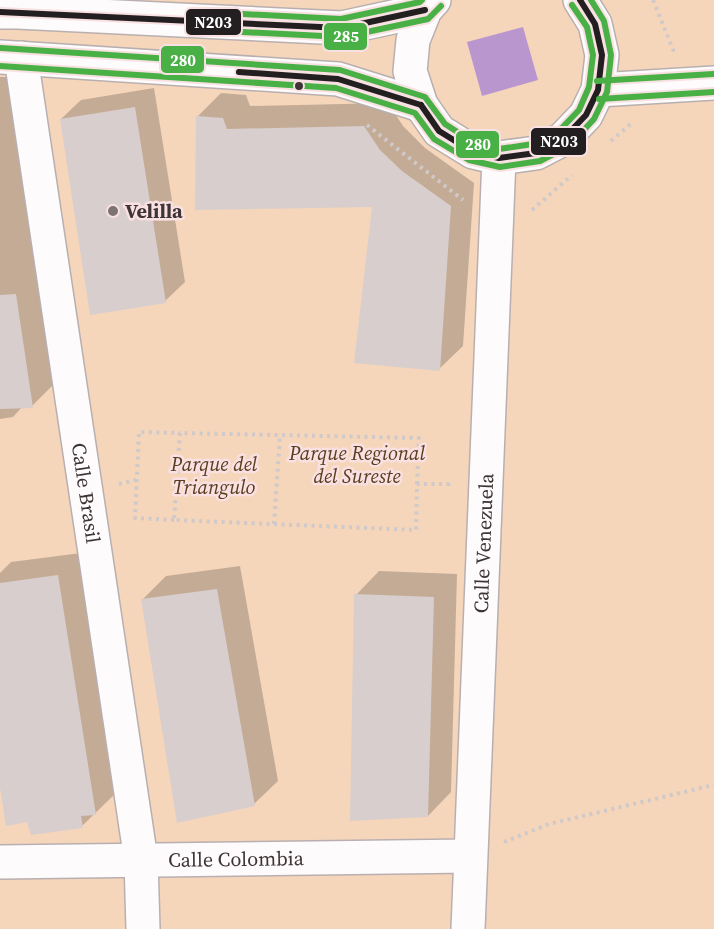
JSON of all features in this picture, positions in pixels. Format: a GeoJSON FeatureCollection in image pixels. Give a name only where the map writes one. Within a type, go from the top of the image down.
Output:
{"type":"FeatureCollection","features":[{"type":"Feature","properties":{"kind":"street"},"geometry":{"type":"LineString","coordinates":[[430,5],[413,40],[410,71],[420,105],[440,131],[473,152],[499,158],[536,153],[563,139],[586,115],[598,90],[602,55],[595,24],[580,0]]}},
{"type":"Feature","properties":{"kind":"street"},"geometry":{"type":"LineString","coordinates":[[11,8],[342,27],[430,5]]}},
{"type":"Feature","properties":{"kind":"street"},"geometry":{"type":"LineString","coordinates":[[10,57],[338,79],[420,105]]}},
{"type":"Feature","properties":{"kind":"street","name":"Calle Brasil"},"geometry":{"type":"LineString","coordinates":[[10,57],[141,860],[142,929]]}},
{"type":"Feature","properties":{"kind":"street"},"geometry":{"type":"LineString","coordinates":[[598,90],[714,83]]}},
{"type":"Feature","properties":{"kind":"street","name":"Calle Venezuela"},"geometry":{"type":"LineString","coordinates":[[468,929],[499,158]]}},
{"type":"Feature","properties":{"kind":"street","name":"Calle Colombia"},"geometry":{"type":"LineString","coordinates":[[0,862],[470,856]]}},
{"type":"Feature","properties":{"kind":"path"},"geometry":{"type":"LineString","coordinates":[[606,146],[633,123],[642,122]]}},
{"type":"Feature","properties":{"kind":"path"},"geometry":{"type":"LineString","coordinates":[[364,123],[467,204]]}},
{"type":"Feature","properties":{"kind":"path"},"geometry":{"type":"LineString","coordinates":[[525,216],[579,169]]}},
{"type":"Feature","properties":{"kind":"path"},"geometry":{"type":"LineString","coordinates":[[139,432],[280,435],[418,438],[416,530],[135,518],[139,432]]}},
{"type":"Feature","properties":{"kind":"path"},"geometry":{"type":"LineString","coordinates":[[174,520],[180,433]]}},
{"type":"Feature","properties":{"kind":"path"},"geometry":{"type":"LineString","coordinates":[[274,524],[280,435]]}},
{"type":"Feature","properties":{"kind":"path"},"geometry":{"type":"LineString","coordinates":[[417,484],[449,484],[450,472]]}},
{"type":"Feature","properties":{"kind":"path"},"geometry":{"type":"LineString","coordinates":[[114,485],[136,480]]}},
{"type":"Feature","properties":{"kind":"path"},"geometry":{"type":"LineString","coordinates":[[470,856],[549,824],[714,786]]}},
{"type":"Feature","properties":{"kind":"path"},"geometry":{"type":"LineString","coordinates":[[505,830],[505,842]]}},
{"type":"Feature","properties":{"kind":"green space","name":"Parque Regional del Sureste"},"geometry":{"type":"Polygon","coordinates":[[[0,0],[714,0],[714,929],[0,929],[0,0]]]}},
{"type":"Feature","properties":{"kind":"shaded area"},"geometry":{"type":"Polygon","coordinates":[[[523,27],[538,80],[482,96],[467,42],[523,27]]]}},
{"type":"Feature","properties":{"kind":"building","name":"Velilla"},"geometry":{"type":"Polygon","coordinates":[[[135,107],[166,303],[90,315],[60,119],[135,107]]]}},
{"type":"Feature","properties":{"kind":"building"},"geometry":{"type":"Polygon","coordinates":[[[196,116],[223,118],[227,129],[364,126],[380,150],[402,171],[451,206],[440,371],[354,363],[372,207],[195,210],[196,116]]]}},
{"type":"Feature","properties":{"kind":"building"},"geometry":{"type":"Polygon","coordinates":[[[16,294],[33,408],[0,409],[0,295],[16,294]]]}},
{"type":"Feature","properties":{"kind":"building"},"geometry":{"type":"Polygon","coordinates":[[[58,575],[96,815],[81,816],[83,828],[31,835],[27,822],[6,826],[0,788],[0,583],[58,575]]]}},
{"type":"Feature","properties":{"kind":"building"},"geometry":{"type":"Polygon","coordinates":[[[217,589],[255,806],[177,823],[141,599],[217,589]]]}},
{"type":"Feature","properties":{"kind":"building"},"geometry":{"type":"Polygon","coordinates":[[[354,594],[434,597],[428,817],[350,821],[354,594]]]}},
{"type":"Feature","properties":{"kind":"transit line","name":"280"},"geometry":{"type":"LineString","coordinates":[[243,14],[341,19],[422,0]]}},
{"type":"Feature","properties":{"kind":"transit line","name":"N203"},"geometry":{"type":"LineString","coordinates":[[421,105],[439,131],[473,152],[499,158],[536,153],[563,139],[586,115],[598,90],[602,55],[595,24],[580,0]]}},
{"type":"Feature","properties":{"kind":"transit line","name":"285"},"geometry":{"type":"LineString","coordinates":[[0,66],[336,88],[415,113],[434,139],[469,160],[500,167],[540,161],[569,146],[594,119],[607,92],[611,55],[604,21],[591,0]]}},
{"type":"Feature","properties":{"kind":"transit line","name":"280"},"geometry":{"type":"LineString","coordinates":[[1,48],[340,70],[425,97],[445,124],[476,144],[499,149],[533,144],[558,132],[579,110],[589,87],[593,55],[587,27],[572,5]]}},
{"type":"Feature","properties":{"kind":"transit line","name":"285"},"geometry":{"type":"LineString","coordinates":[[243,32],[343,37],[428,19],[441,6]]}},
{"type":"Feature","properties":{"kind":"transit line","name":"N203"},"geometry":{"type":"LineString","coordinates":[[0,12],[342,28],[425,10]]}},
{"type":"Feature","properties":{"kind":"transit line","name":"N203"},"geometry":{"type":"LineString","coordinates":[[239,72],[338,79],[421,105]]}},
{"type":"Feature","properties":{"kind":"transit line","name":"280"},"geometry":{"type":"LineString","coordinates":[[597,81],[713,74]]}},
{"type":"Feature","properties":{"kind":"transit line","name":"285"},"geometry":{"type":"LineString","coordinates":[[599,99],[714,92]]}},
{"type":"Feature","properties":{"kind":"place","name":"Velilla"},"geometry":{"type":"Point","coordinates":[113,211]}},
{"type":"Feature","properties":{"kind":"park label","name":"Parque del Triangulo"},"geometry":{"type":"Point","coordinates":[214,476]}}]}
